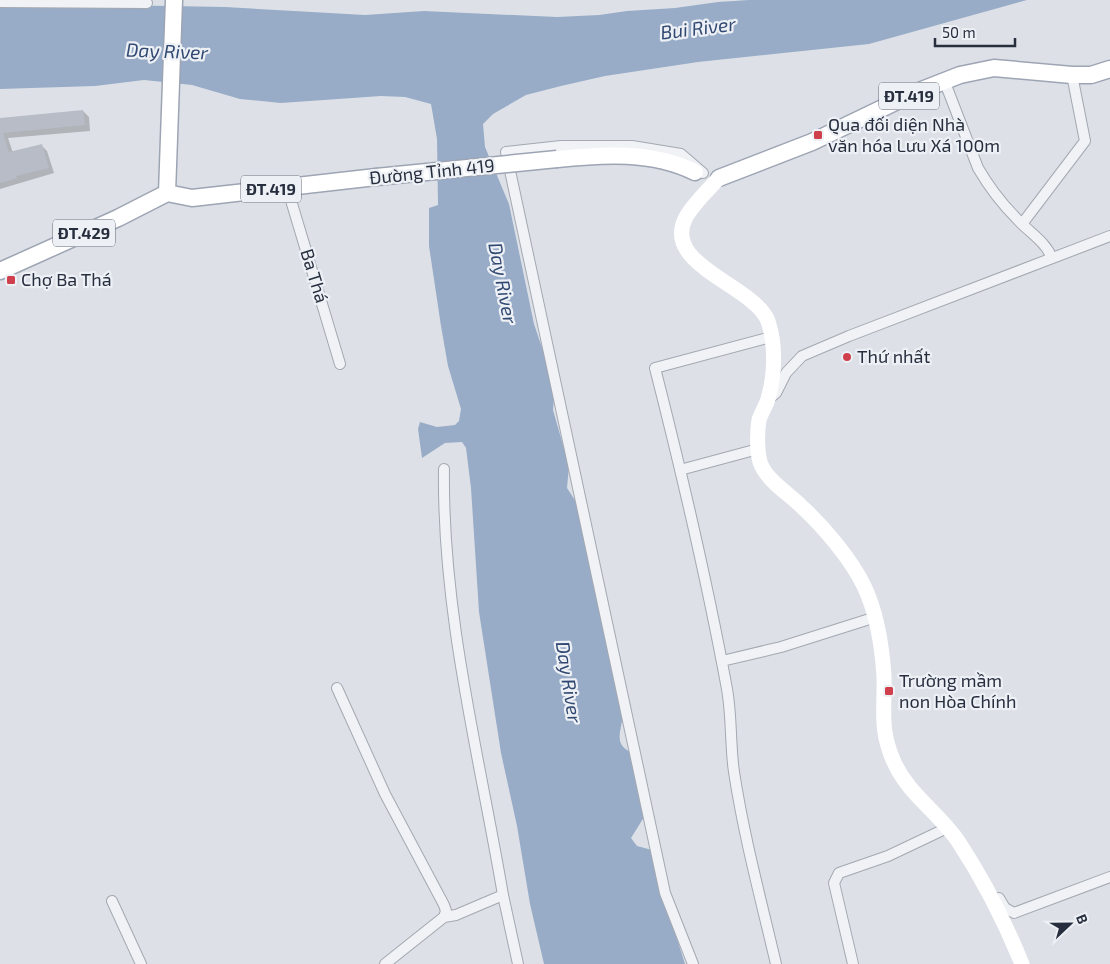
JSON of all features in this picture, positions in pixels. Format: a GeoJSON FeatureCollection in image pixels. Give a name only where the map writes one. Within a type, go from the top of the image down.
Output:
{"type":"FeatureCollection","features":[{"type":"Feature","properties":{"kind":"main road"},"geometry":{"type":"LineString","coordinates":[[167,192],[174,0]]}},
{"type":"Feature","properties":{"kind":"main road","name":"ĐT.419"},"geometry":{"type":"LineString","coordinates":[[719,178],[812,142],[944,80],[994,68],[1072,75],[1091,75],[1110,69]]}},
{"type":"Feature","properties":{"kind":"main road","name":"Đường Tỉnh 419"},"geometry":{"type":"LineString","coordinates":[[167,192],[192,198],[588,156],[642,156],[684,166],[699,172]]}},
{"type":"Feature","properties":{"kind":"main road","name":"ĐT.429"},"geometry":{"type":"LineString","coordinates":[[0,271],[118,218],[167,192]]}},
{"type":"Feature","properties":{"kind":"street"},"geometry":{"type":"LineString","coordinates":[[0,2],[147,3]]}},
{"type":"Feature","properties":{"kind":"street"},"geometry":{"type":"LineString","coordinates":[[1022,224],[1084,141],[1072,75]]}},
{"type":"Feature","properties":{"kind":"street"},"geometry":{"type":"LineString","coordinates":[[944,80],[978,168],[985,181],[1022,224],[1046,246],[1052,258]]}},
{"type":"Feature","properties":{"kind":"street"},"geometry":{"type":"LineString","coordinates":[[693,964],[665,893],[506,152],[561,146],[632,146],[681,154],[699,172],[719,178],[686,217],[682,234],[690,258],[754,303],[766,317],[774,354],[773,379],[768,401],[759,420],[758,449],[761,463],[770,476],[802,507],[850,564],[864,585],[876,617],[884,676],[882,706],[884,734],[889,751],[907,786],[957,840],[1010,934],[1022,964]]}},
{"type":"Feature","properties":{"kind":"street","name":"Ba Thá"},"geometry":{"type":"LineString","coordinates":[[288,187],[340,364]]}},
{"type":"Feature","properties":{"kind":"street"},"geometry":{"type":"LineString","coordinates":[[768,401],[776,393],[789,369],[802,356],[849,336],[1110,236]]}},
{"type":"Feature","properties":{"kind":"street"},"geometry":{"type":"LineString","coordinates":[[771,337],[655,368],[680,470],[722,661],[730,705],[730,750],[735,780],[776,964]]}},
{"type":"Feature","properties":{"kind":"street"},"geometry":{"type":"LineString","coordinates":[[680,470],[758,449]]}},
{"type":"Feature","properties":{"kind":"street"},"geometry":{"type":"LineString","coordinates":[[444,469],[443,510],[448,570],[461,667],[473,742],[518,964]]}},
{"type":"Feature","properties":{"kind":"street"},"geometry":{"type":"LineString","coordinates":[[722,661],[781,647],[876,617]]}},
{"type":"Feature","properties":{"kind":"street"},"geometry":{"type":"LineString","coordinates":[[336,688],[385,794],[446,911],[440,920],[385,964]]}},
{"type":"Feature","properties":{"kind":"street"},"geometry":{"type":"LineString","coordinates":[[853,964],[834,883],[835,878],[839,873],[888,856],[947,828]]}},
{"type":"Feature","properties":{"kind":"street"},"geometry":{"type":"LineString","coordinates":[[980,881],[992,889],[1005,908],[1014,913],[1110,877]]}},
{"type":"Feature","properties":{"kind":"street"},"geometry":{"type":"LineString","coordinates":[[440,920],[503,895]]}},
{"type":"Feature","properties":{"kind":"street"},"geometry":{"type":"LineString","coordinates":[[112,901],[141,964]]}},
{"type":"Feature","properties":{"kind":"water"},"geometry":{"type":"Polygon","coordinates":[[[749,0],[1027,0],[869,44],[698,62],[605,76],[561,86],[526,95],[493,114],[483,124],[485,147],[509,204],[534,324],[555,386],[553,410],[569,466],[567,488],[578,505],[623,715],[620,738],[623,747],[635,754],[646,814],[631,838],[637,846],[652,850],[658,879],[685,964],[544,964],[530,904],[517,826],[501,753],[479,612],[471,488],[466,448],[462,442],[445,443],[422,458],[418,429],[420,422],[437,427],[455,425],[459,421],[461,409],[448,366],[429,246],[429,208],[438,205],[437,139],[431,104],[405,97],[381,96],[281,103],[240,99],[192,85],[144,80],[95,86],[0,89],[0,3],[225,7],[365,15],[424,11],[557,17],[599,15],[749,0]]]}},
{"type":"Feature","properties":{"kind":"building"},"geometry":{"type":"Polygon","coordinates":[[[83,110],[85,125],[3,133],[9,152],[42,144],[49,168],[16,176],[17,178],[0,183],[0,118],[83,110]]]}},
{"type":"Feature","properties":{"kind":"place","name":"Qua đối diện Nhà văn hóa Lưu Xá 100m"},"geometry":{"type":"Point","coordinates":[818,135]}},
{"type":"Feature","properties":{"kind":"place","name":"Chợ Ba Thá"},"geometry":{"type":"Point","coordinates":[11,280]}},
{"type":"Feature","properties":{"kind":"place","name":"Thứ nhất"},"geometry":{"type":"Point","coordinates":[847,357]}},
{"type":"Feature","properties":{"kind":"place","name":"Trường mầm non Hòa Chính"},"geometry":{"type":"Point","coordinates":[889,691]}},
{"type":"Feature","properties":{"kind":"water label","name":"Bui River"},"geometry":{"type":"Point","coordinates":[698,28]}},
{"type":"Feature","properties":{"kind":"water label","name":"Day River"},"geometry":{"type":"Point","coordinates":[167,51]}},
{"type":"Feature","properties":{"kind":"water label","name":"Day River"},"geometry":{"type":"Point","coordinates":[503,283]}},
{"type":"Feature","properties":{"kind":"water label","name":"Day River"},"geometry":{"type":"Point","coordinates":[569,682]}}]}
